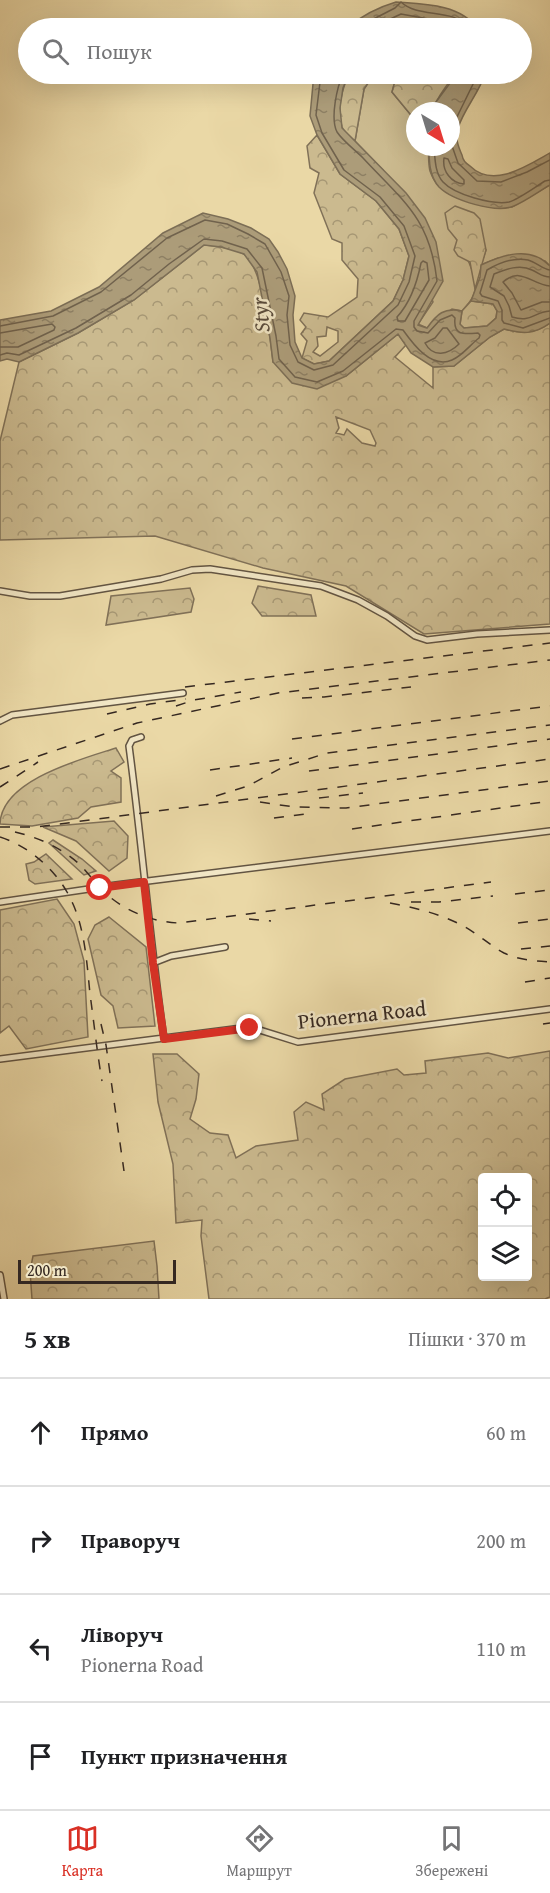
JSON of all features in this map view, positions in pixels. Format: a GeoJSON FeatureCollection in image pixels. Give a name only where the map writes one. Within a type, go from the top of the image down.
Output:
{"type":"FeatureCollection","features":[{"type":"Feature","properties":{"kind":"street"},"geometry":{"type":"LineString","coordinates":[[0,591],[30,596],[60,596],[161,579],[192,570],[210,569],[321,585],[358,600],[416,636],[427,640],[477,634],[550,630]]}},
{"type":"Feature","properties":{"kind":"street"},"geometry":{"type":"LineString","coordinates":[[0,721],[12,715],[183,693]]}},
{"type":"Feature","properties":{"kind":"street"},"geometry":{"type":"LineString","coordinates":[[141,737],[132,740],[129,746],[153,963],[164,1039]]}},
{"type":"Feature","properties":{"kind":"street"},"geometry":{"type":"LineString","coordinates":[[0,902],[550,831]]}},
{"type":"Feature","properties":{"kind":"street"},"geometry":{"type":"LineString","coordinates":[[153,963],[171,956],[225,947]]}},
{"type":"Feature","properties":{"kind":"street","name":"Pionerna Road"},"geometry":{"type":"LineString","coordinates":[[0,1059],[250,1028],[298,1042],[550,1009]]}},
{"type":"Feature","properties":{"kind":"street"},"geometry":{"type":"LineString","coordinates":[[0,1275],[4,1299]]}},
{"type":"Feature","properties":{"kind":"green space"},"geometry":{"type":"Polygon","coordinates":[[[345,84],[367,84],[364,89],[355,141],[343,129],[341,120],[341,99],[345,84]]]}},
{"type":"Feature","properties":{"kind":"green space"},"geometry":{"type":"Polygon","coordinates":[[[367,84],[394,84],[392,92],[406,109],[406,156],[428,156],[430,171],[435,182],[443,190],[453,196],[476,203],[512,207],[550,185],[550,266],[545,261],[498,258],[481,265],[486,250],[457,240],[472,271],[475,284],[473,296],[462,311],[452,309],[427,328],[418,324],[433,302],[383,170],[355,141],[364,89],[367,84]]]}},
{"type":"Feature","properties":{"kind":"green space"},"geometry":{"type":"Polygon","coordinates":[[[394,84],[447,84],[436,102],[406,102],[406,109],[392,92],[394,84]]]}},
{"type":"Feature","properties":{"kind":"green space"},"geometry":{"type":"Polygon","coordinates":[[[317,135],[340,174],[376,201],[399,229],[409,256],[403,280],[393,301],[329,361],[314,364],[302,358],[307,341],[301,334],[306,327],[300,320],[304,313],[328,317],[357,297],[358,279],[342,260],[342,243],[332,239],[314,193],[319,173],[310,168],[307,146],[317,135]],[[327,327],[326,336],[317,337],[318,346],[313,352],[320,356],[338,342],[338,331],[327,327]]]}},
{"type":"Feature","properties":{"kind":"green space"},"geometry":{"type":"Polygon","coordinates":[[[455,206],[474,213],[480,219],[486,250],[475,289],[470,262],[458,256],[454,250],[457,240],[448,229],[445,213],[455,206]]]}},
{"type":"Feature","properties":{"kind":"green space"},"geometry":{"type":"Polygon","coordinates":[[[204,245],[236,251],[245,255],[257,274],[265,305],[273,362],[346,376],[398,334],[406,345],[395,357],[433,388],[433,367],[454,366],[490,337],[504,329],[528,332],[550,323],[550,624],[424,634],[346,586],[263,568],[155,536],[0,540],[0,441],[19,362],[78,333],[134,300],[204,245]],[[336,417],[339,428],[336,433],[344,435],[347,429],[362,443],[375,446],[376,443],[370,430],[336,417]]]}},
{"type":"Feature","properties":{"kind":"green space"},"geometry":{"type":"Polygon","coordinates":[[[471,301],[493,304],[497,311],[496,318],[487,326],[464,328],[460,325],[462,311],[471,301]]]}},
{"type":"Feature","properties":{"kind":"green space"},"geometry":{"type":"Polygon","coordinates":[[[258,586],[311,595],[316,616],[262,616],[252,603],[258,586]]]}},
{"type":"Feature","properties":{"kind":"green space"},"geometry":{"type":"Polygon","coordinates":[[[190,588],[194,599],[191,612],[106,625],[111,596],[190,588]]]}},
{"type":"Feature","properties":{"kind":"green space"},"geometry":{"type":"Polygon","coordinates":[[[116,748],[124,762],[111,771],[121,778],[121,802],[91,807],[78,818],[32,826],[0,824],[4,809],[14,795],[28,784],[65,765],[116,748]]]}},
{"type":"Feature","properties":{"kind":"green space"},"geometry":{"type":"Polygon","coordinates":[[[114,821],[128,836],[127,858],[109,871],[76,841],[43,827],[114,821]]]}},
{"type":"Feature","properties":{"kind":"green space"},"geometry":{"type":"Polygon","coordinates":[[[53,840],[96,871],[84,875],[49,843],[53,840]]]}},
{"type":"Feature","properties":{"kind":"green space"},"geometry":{"type":"Polygon","coordinates":[[[46,854],[72,879],[35,884],[29,880],[26,864],[46,854]]]}},
{"type":"Feature","properties":{"kind":"green space"},"geometry":{"type":"Polygon","coordinates":[[[57,899],[74,924],[84,961],[88,1037],[26,1049],[9,1026],[0,1033],[0,910],[57,899]]]}},
{"type":"Feature","properties":{"kind":"green space"},"geometry":{"type":"Polygon","coordinates":[[[109,917],[146,947],[155,1026],[118,1028],[113,1006],[101,995],[88,939],[95,925],[109,917]]]}},
{"type":"Feature","properties":{"kind":"green space"},"geometry":{"type":"Polygon","coordinates":[[[550,1051],[550,1297],[545,1299],[209,1299],[201,1236],[202,1220],[176,1223],[173,1164],[158,1102],[153,1054],[177,1054],[199,1074],[196,1099],[190,1119],[210,1133],[228,1135],[236,1158],[256,1146],[298,1140],[294,1112],[306,1102],[324,1110],[322,1094],[345,1079],[397,1069],[404,1075],[426,1073],[425,1061],[488,1053],[508,1058],[550,1051]]]}},
{"type":"Feature","properties":{"kind":"green space"},"geometry":{"type":"Polygon","coordinates":[[[154,1241],[159,1299],[32,1299],[30,1271],[33,1256],[154,1241]]]}},
{"type":"Feature","properties":{"kind":"water"},"geometry":{"type":"Polygon","coordinates":[[[396,2],[429,5],[451,10],[467,18],[361,18],[396,2]]]}},
{"type":"Feature","properties":{"kind":"water","name":"Styr"},"geometry":{"type":"Polygon","coordinates":[[[313,84],[345,84],[340,108],[342,128],[406,193],[425,218],[436,242],[443,281],[418,325],[427,328],[442,313],[456,310],[462,311],[460,324],[464,328],[487,326],[496,318],[497,311],[493,304],[471,301],[480,277],[481,265],[516,254],[534,256],[550,266],[550,323],[538,330],[527,332],[504,329],[490,337],[454,366],[433,367],[411,353],[398,334],[346,376],[317,389],[292,383],[273,362],[257,272],[244,254],[204,245],[134,300],[78,333],[19,362],[7,359],[0,361],[0,320],[51,311],[99,287],[163,233],[203,213],[251,228],[269,239],[287,269],[295,296],[293,315],[295,342],[302,358],[314,364],[329,361],[393,301],[403,280],[409,256],[399,229],[376,201],[340,174],[317,135],[310,116],[313,84]]]}},
{"type":"Feature","properties":{"kind":"water"},"geometry":{"type":"Polygon","coordinates":[[[449,84],[481,84],[464,114],[460,124],[460,102],[436,102],[449,84]]]}},
{"type":"Feature","properties":{"kind":"water"},"geometry":{"type":"Polygon","coordinates":[[[460,151],[465,162],[479,173],[489,176],[521,169],[550,153],[550,185],[514,206],[486,207],[464,201],[445,192],[436,183],[431,173],[430,156],[460,156],[460,151]]]}},
{"type":"Feature","properties":{"kind":"railway"},"geometry":{"type":"LineString","coordinates":[[185,687],[550,643]]}},
{"type":"Feature","properties":{"kind":"railway"},"geometry":{"type":"LineString","coordinates":[[0,769],[137,723],[278,693],[550,660]]}},
{"type":"Feature","properties":{"kind":"railway"},"geometry":{"type":"LineString","coordinates":[[302,698],[411,687]]}},
{"type":"Feature","properties":{"kind":"railway"},"geometry":{"type":"LineString","coordinates":[[176,706],[194,700],[241,692]]}},
{"type":"Feature","properties":{"kind":"railway"},"geometry":{"type":"LineString","coordinates":[[107,714],[150,704],[186,699]]}},
{"type":"Feature","properties":{"kind":"railway"},"geometry":{"type":"LineString","coordinates":[[292,739],[550,706]]}},
{"type":"Feature","properties":{"kind":"railway"},"geometry":{"type":"LineString","coordinates":[[216,796],[248,786],[283,767],[327,753],[550,725]]}},
{"type":"Feature","properties":{"kind":"railway"},"geometry":{"type":"LineString","coordinates":[[309,771],[550,739]]}},
{"type":"Feature","properties":{"kind":"railway"},"geometry":{"type":"LineString","coordinates":[[210,770],[292,758]]}},
{"type":"Feature","properties":{"kind":"railway"},"geometry":{"type":"LineString","coordinates":[[0,827],[37,827],[550,759]]}},
{"type":"Feature","properties":{"kind":"railway"},"geometry":{"type":"LineString","coordinates":[[0,787],[38,762]]}},
{"type":"Feature","properties":{"kind":"railway"},"geometry":{"type":"LineString","coordinates":[[260,802],[294,807],[346,808],[550,781]]}},
{"type":"Feature","properties":{"kind":"railway"},"geometry":{"type":"LineString","coordinates":[[319,798],[363,793]]}},
{"type":"Feature","properties":{"kind":"railway"},"geometry":{"type":"LineString","coordinates":[[352,829],[550,801]]}},
{"type":"Feature","properties":{"kind":"railway"},"geometry":{"type":"LineString","coordinates":[[274,818],[305,814]]}},
{"type":"Feature","properties":{"kind":"railway"},"geometry":{"type":"LineString","coordinates":[[15,832],[40,840],[64,852],[119,904],[138,914],[169,922],[179,923],[491,882]]}},
{"type":"Feature","properties":{"kind":"railway"},"geometry":{"type":"LineString","coordinates":[[0,837],[23,847],[43,863],[60,882],[73,904],[85,948],[102,1081]]}},
{"type":"Feature","properties":{"kind":"railway"},"geometry":{"type":"LineString","coordinates":[[515,894],[550,890]]}},
{"type":"Feature","properties":{"kind":"railway"},"geometry":{"type":"LineString","coordinates":[[411,902],[439,902],[493,896]]}},
{"type":"Feature","properties":{"kind":"railway"},"geometry":{"type":"LineString","coordinates":[[390,903],[447,918],[509,955],[527,960],[550,962]]}},
{"type":"Feature","properties":{"kind":"railway"},"geometry":{"type":"LineString","coordinates":[[249,919],[271,921]]}},
{"type":"Feature","properties":{"kind":"railway"},"geometry":{"type":"LineString","coordinates":[[518,923],[550,919]]}},
{"type":"Feature","properties":{"kind":"railway"},"geometry":{"type":"LineString","coordinates":[[521,949],[550,946]]}},
{"type":"Feature","properties":{"kind":"railway"},"geometry":{"type":"LineString","coordinates":[[525,982],[550,978]]}},
{"type":"Feature","properties":{"kind":"railway"},"geometry":{"type":"LineString","coordinates":[[543,1024],[550,1023]]}},
{"type":"Feature","properties":{"kind":"railway"},"geometry":{"type":"LineString","coordinates":[[101,1024],[124,1171]]}},
{"type":"Feature","properties":{"kind":"route"},"geometry":{"type":"LineString","coordinates":[[100,888],[144,882],[164,1039],[250,1028]]}}]}
